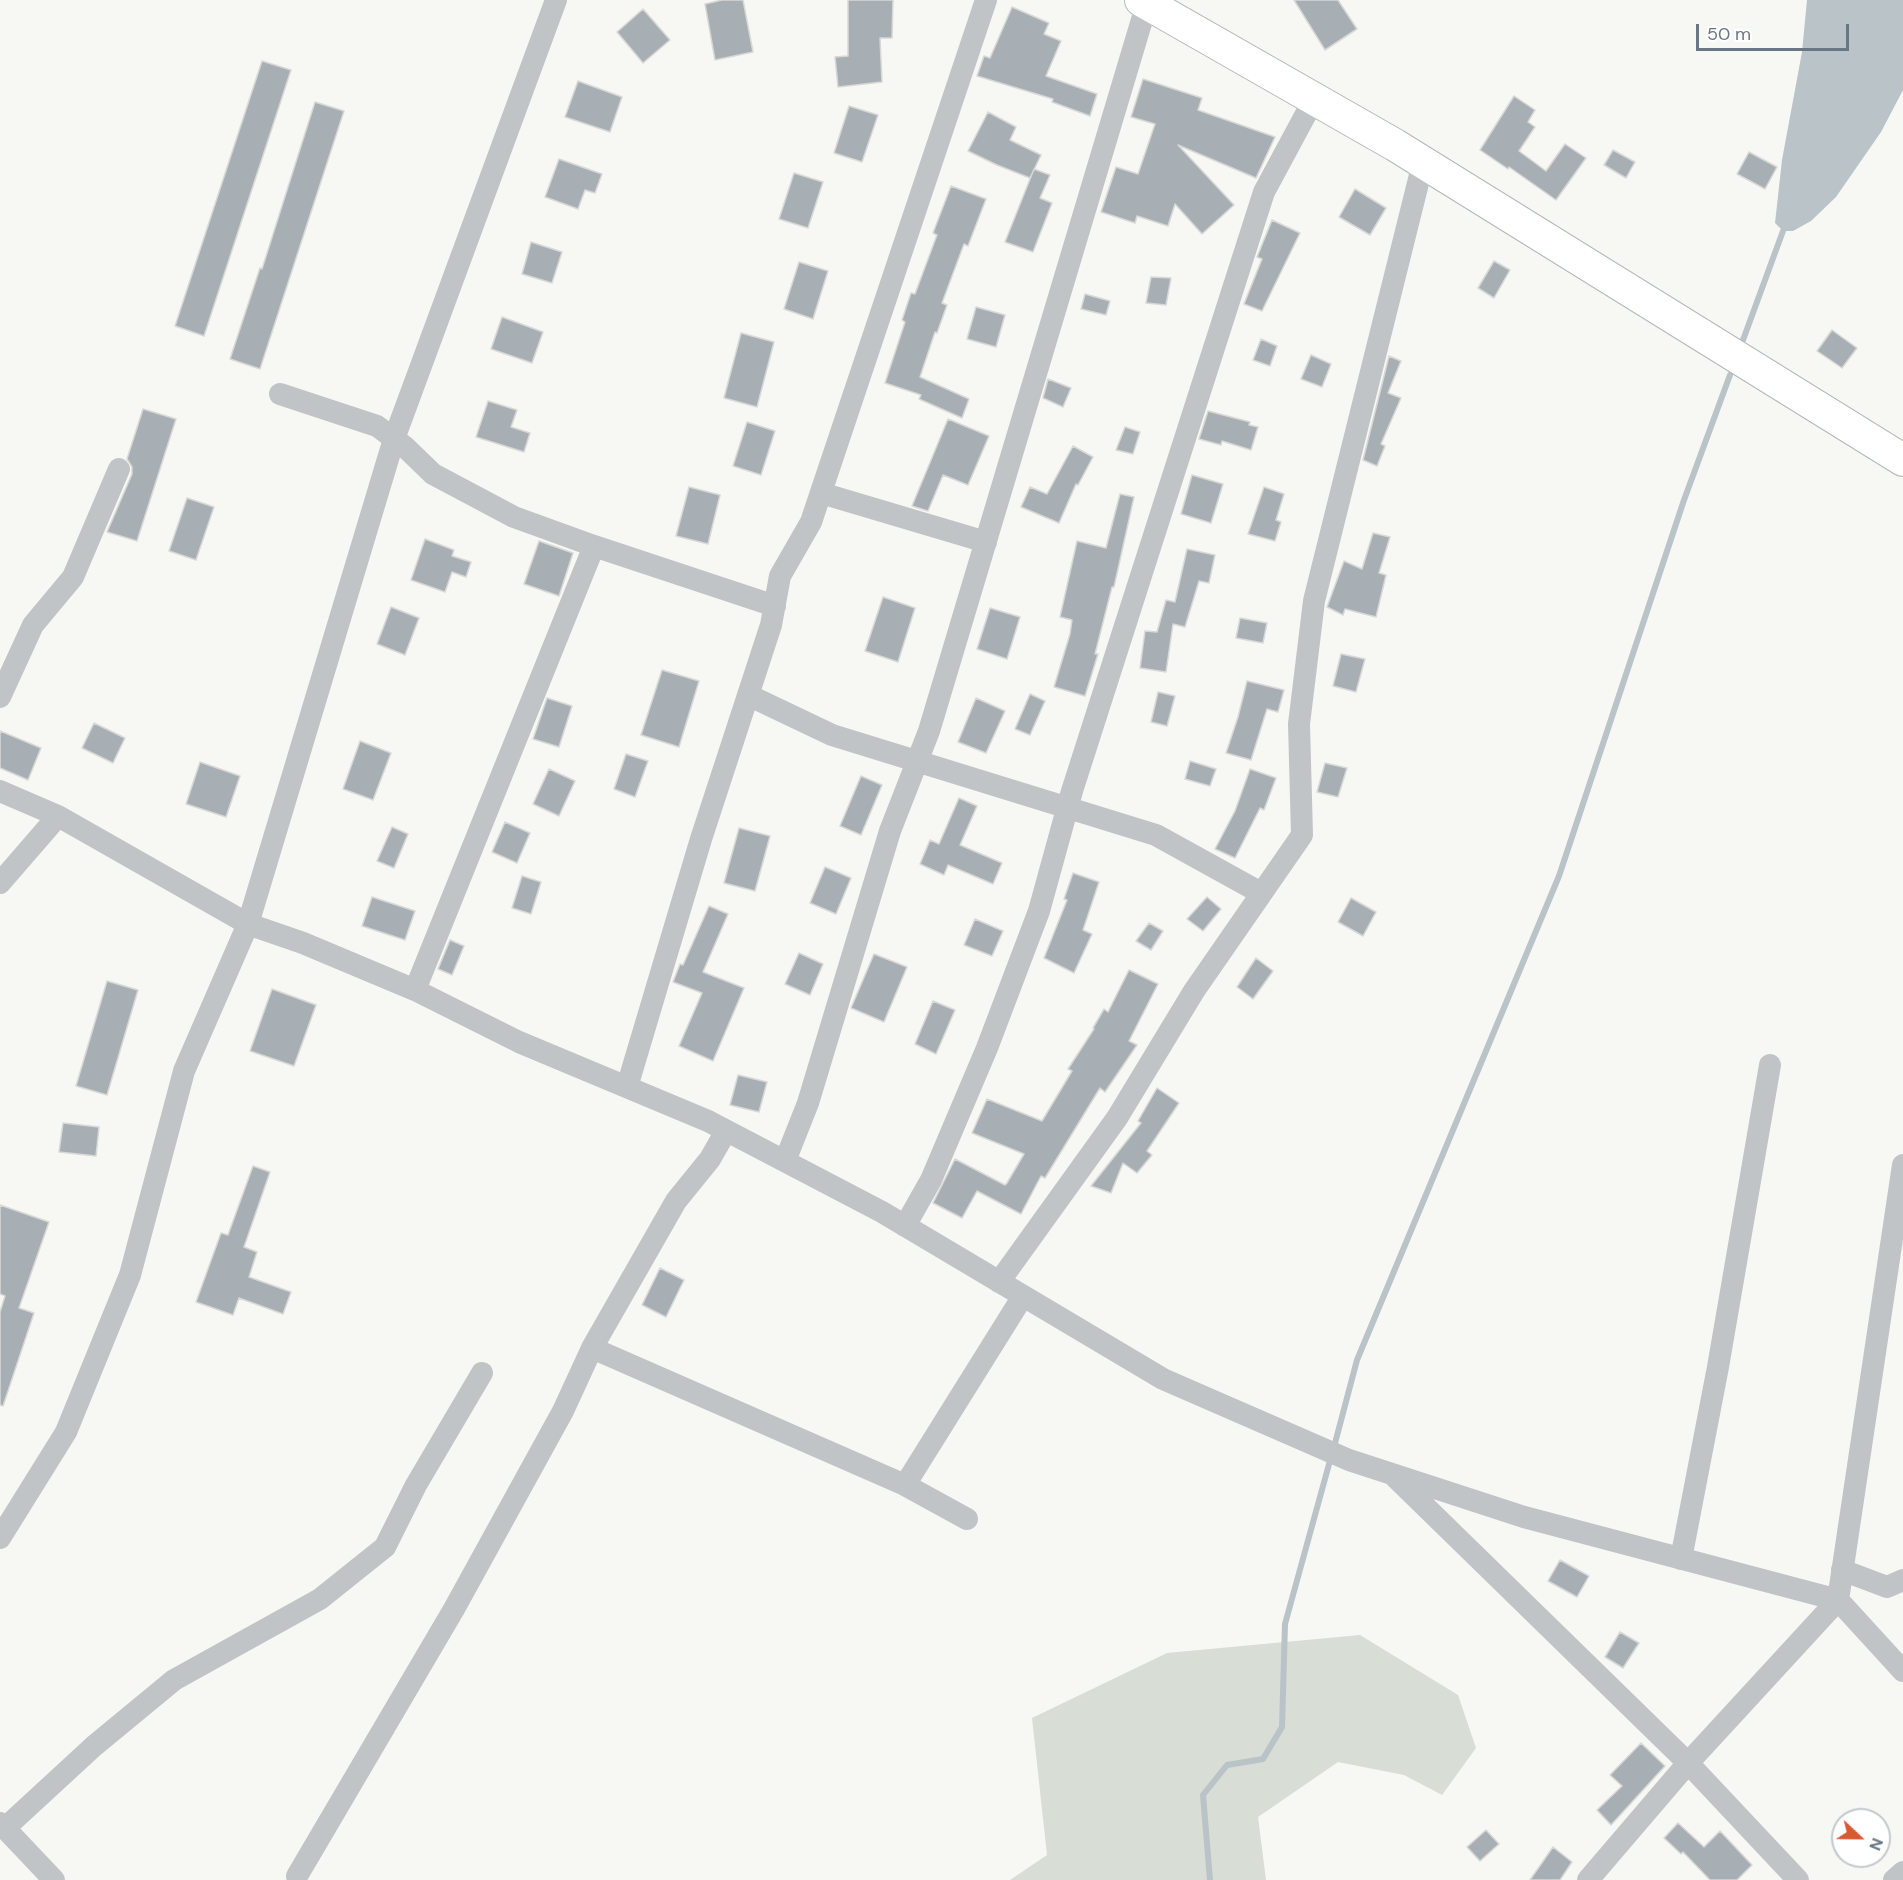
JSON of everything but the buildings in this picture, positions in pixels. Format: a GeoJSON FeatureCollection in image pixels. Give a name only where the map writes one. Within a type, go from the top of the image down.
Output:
{"type":"FeatureCollection","features":[{"type":"Feature","properties":{"kind":"street"},"geometry":{"type":"LineString","coordinates":[[0,1538],[66,1432],[130,1275],[184,1071],[248,924],[394,439],[556,0]]}},
{"type":"Feature","properties":{"kind":"street"},"geometry":{"type":"LineString","coordinates":[[627,1087],[701,839],[771,625],[780,576],[811,522],[986,0]]}},
{"type":"Feature","properties":{"kind":"street"},"geometry":{"type":"LineString","coordinates":[[785,1161],[808,1103],[890,831],[929,731],[1144,2],[1423,162],[1903,460]]}},
{"type":"Feature","properties":{"kind":"street"},"geometry":{"type":"LineString","coordinates":[[904,1226],[931,1180],[987,1048],[1039,911],[1067,809],[1264,192],[1314,99]]}},
{"type":"Feature","properties":{"kind":"street"},"geometry":{"type":"LineString","coordinates":[[999,1282],[1117,1118],[1194,991],[1302,835],[1299,724],[1314,601],[1423,162]]}},
{"type":"Feature","properties":{"kind":"street"},"geometry":{"type":"LineString","coordinates":[[280,394],[377,426],[433,474],[514,517],[775,606]]}},
{"type":"Feature","properties":{"kind":"street"},"geometry":{"type":"LineString","coordinates":[[0,697],[33,626],[74,577],[119,468]]}},
{"type":"Feature","properties":{"kind":"street"},"geometry":{"type":"LineString","coordinates":[[821,493],[986,542]]}},
{"type":"Feature","properties":{"kind":"street"},"geometry":{"type":"LineString","coordinates":[[415,990],[594,546]]}},
{"type":"Feature","properties":{"kind":"street"},"geometry":{"type":"LineString","coordinates":[[748,695],[832,735],[1156,835],[1261,893]]}},
{"type":"Feature","properties":{"kind":"street"},"geometry":{"type":"LineString","coordinates":[[0,792],[58,816],[248,924],[415,990],[519,1042],[708,1120],[904,1226],[1163,1379],[1348,1460],[1524,1517],[1838,1600],[1903,1671]]}},
{"type":"Feature","properties":{"kind":"street"},"geometry":{"type":"LineString","coordinates":[[0,883],[58,816]]}},
{"type":"Feature","properties":{"kind":"street"},"geometry":{"type":"LineString","coordinates":[[1681,1559],[1718,1367],[1770,1065]]}},
{"type":"Feature","properties":{"kind":"street"},"geometry":{"type":"LineString","coordinates":[[297,1876],[454,1609],[563,1411],[592,1348],[676,1201],[710,1159],[726,1131]]}},
{"type":"Feature","properties":{"kind":"street"},"geometry":{"type":"LineString","coordinates":[[1588,1880],[1688,1763],[1838,1600],[1903,1166]]}},
{"type":"Feature","properties":{"kind":"street"},"geometry":{"type":"LineString","coordinates":[[905,1485],[1023,1296]]}},
{"type":"Feature","properties":{"kind":"street"},"geometry":{"type":"LineString","coordinates":[[592,1348],[905,1485],[967,1519]]}},
{"type":"Feature","properties":{"kind":"street"},"geometry":{"type":"LineString","coordinates":[[54,1880],[3,1825],[174,1680],[320,1599],[385,1546],[416,1485],[482,1373]]}},
{"type":"Feature","properties":{"kind":"street"},"geometry":{"type":"LineString","coordinates":[[1393,1474],[1688,1763],[1798,1880]]}},
{"type":"Feature","properties":{"kind":"street"},"geometry":{"type":"LineString","coordinates":[[1842,1570],[1887,1587],[1903,1580]]}},
{"type":"Feature","properties":{"kind":"street"},"geometry":{"type":"LineString","coordinates":[[1894,1880],[1903,1872]]}},
{"type":"Feature","properties":{"kind":"shaded area"},"geometry":{"type":"Polygon","coordinates":[[[1807,0],[1903,0],[1903,90],[1881,132],[1836,197],[1811,221],[1793,231],[1783,231],[1775,223],[1782,160],[1802,52],[1807,0]]]}},
{"type":"Feature","properties":{"kind":"shaded area"},"geometry":{"type":"Polygon","coordinates":[[[1360,1635],[1458,1695],[1476,1748],[1442,1795],[1404,1775],[1338,1762],[1258,1817],[1266,1880],[1010,1880],[1047,1855],[1032,1718],[1167,1653],[1360,1635]]]}},
{"type":"Feature","properties":{"kind":"waterway"},"geometry":{"type":"LineString","coordinates":[[1743,340],[1783,231]]}},
{"type":"Feature","properties":{"kind":"waterway"},"geometry":{"type":"LineString","coordinates":[[1334,1447],[1357,1360],[1559,876],[1684,500],[1730,375]]}},
{"type":"Feature","properties":{"kind":"waterway"},"geometry":{"type":"LineString","coordinates":[[1210,1880],[1203,1795],[1227,1765],[1263,1759],[1282,1727],[1285,1624],[1331,1457]]}}]}
